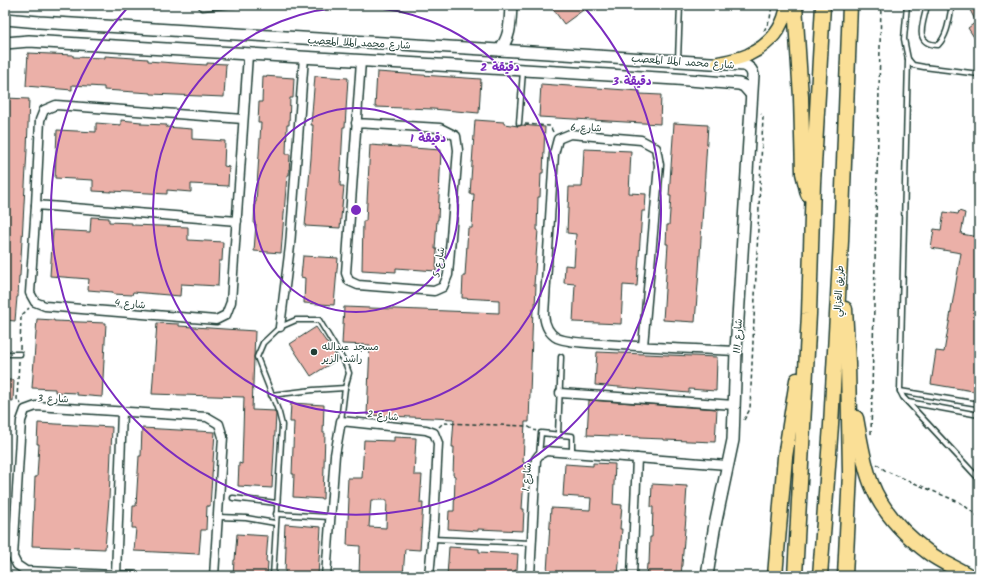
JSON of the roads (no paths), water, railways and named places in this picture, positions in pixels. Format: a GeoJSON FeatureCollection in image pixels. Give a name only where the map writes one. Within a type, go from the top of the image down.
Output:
{"type":"FeatureCollection","features":[{"type":"Feature","properties":{"kind":"highway"},"geometry":{"type":"LineString","coordinates":[[795,5],[801,97],[803,173],[812,209]]}},
{"type":"Feature","properties":{"kind":"highway"},"geometry":{"type":"LineString","coordinates":[[795,576],[823,5]]}},
{"type":"Feature","properties":{"kind":"highway","name":"طريق الغزالي"},"geometry":{"type":"LineString","coordinates":[[820,576],[841,241],[850,5]]}},
{"type":"Feature","properties":{"kind":"highway"},"geometry":{"type":"LineString","coordinates":[[841,241],[848,363],[850,473],[845,576]]}},
{"type":"Feature","properties":{"kind":"highway"},"geometry":{"type":"LineString","coordinates":[[775,576],[785,457],[809,314]]}},
{"type":"Feature","properties":{"kind":"highway"},"geometry":{"type":"LineString","coordinates":[[848,363],[865,464],[871,484],[884,507],[903,532],[930,554],[969,576]]}},
{"type":"Feature","properties":{"kind":"main road"},"geometry":{"type":"LineString","coordinates":[[718,63],[748,55],[770,40],[782,25],[788,5]]}},
{"type":"Feature","properties":{"kind":"street"},"geometry":{"type":"LineString","coordinates":[[498,50],[507,40],[511,5]]}},
{"type":"Feature","properties":{"kind":"street","name":"شارع محمد الملا المعصب"},"geometry":{"type":"LineString","coordinates":[[5,19],[126,28],[744,65],[752,70],[753,75],[751,94]]}},
{"type":"Feature","properties":{"kind":"street"},"geometry":{"type":"LineString","coordinates":[[106,26],[110,34],[110,38],[106,46]]}},
{"type":"Feature","properties":{"kind":"street"},"geometry":{"type":"LineString","coordinates":[[125,47],[122,39],[126,28]]}},
{"type":"Feature","properties":{"kind":"street"},"geometry":{"type":"LineString","coordinates":[[509,33],[511,41],[520,51]]}},
{"type":"Feature","properties":{"kind":"street","name":"شارع محمد الملا المعصب"},"geometry":{"type":"LineString","coordinates":[[5,42],[29,41],[738,84],[744,86],[751,94]]}},
{"type":"Feature","properties":{"kind":"street","name":"شارع 4"},"geometry":{"type":"LineString","coordinates":[[243,119],[56,105],[44,110],[40,120],[30,293],[34,302],[45,306],[216,320],[226,315],[231,302],[248,55]]}},
{"type":"Feature","properties":{"kind":"street"},"geometry":{"type":"LineString","coordinates":[[280,328],[290,246],[304,57]]}},
{"type":"Feature","properties":{"kind":"street"},"geometry":{"type":"LineString","coordinates":[[676,80],[678,60]]}},
{"type":"Feature","properties":{"kind":"street","name":"شارع 5"},"geometry":{"type":"LineString","coordinates":[[356,123],[440,128],[456,136],[458,150],[448,275],[443,288],[434,290],[418,290],[358,285],[349,281],[346,273],[356,123],[361,61]]}},
{"type":"Feature","properties":{"kind":"street","name":"شارع 111"},"geometry":{"type":"LineString","coordinates":[[707,576],[714,530],[733,440],[736,351],[751,94]]}},
{"type":"Feature","properties":{"kind":"street","name":"شارع 6"},"geometry":{"type":"LineString","coordinates":[[643,346],[659,165],[656,148],[641,140],[570,134],[558,139],[554,154],[544,315],[545,324],[549,332],[558,338],[577,342],[643,346],[736,351]]}},
{"type":"Feature","properties":{"kind":"street"},"geometry":{"type":"LineString","coordinates":[[36,205],[237,221]]}},
{"type":"Feature","properties":{"kind":"street"},"geometry":{"type":"LineString","coordinates":[[560,393],[734,405]]}},
{"type":"Feature","properties":{"kind":"street","name":"شارع 3"},"geometry":{"type":"LineString","coordinates":[[135,576],[26,571],[17,565],[13,557],[21,421],[25,410],[36,406],[207,417],[219,424],[223,436],[214,576]]}},
{"type":"Feature","properties":{"kind":"street"},"geometry":{"type":"LineString","coordinates":[[116,575],[122,411]]}},
{"type":"Feature","properties":{"kind":"street"},"geometry":{"type":"LineString","coordinates":[[326,576],[335,455],[341,421]]}},
{"type":"Feature","properties":{"kind":"street","name":"شارع 2"},"geometry":{"type":"LineString","coordinates":[[341,421],[426,430],[434,433],[438,443],[432,540]]}},
{"type":"Feature","properties":{"kind":"street","name":"شارع 1"},"geometry":{"type":"LineString","coordinates":[[530,576],[536,459],[539,455],[546,451],[727,465]]}},
{"type":"Feature","properties":{"kind":"street"},"geometry":{"type":"LineString","coordinates":[[632,576],[637,458]]}},
{"type":"Feature","properties":{"kind":"street"},"geometry":{"type":"LineString","coordinates":[[429,576],[432,540]]}},
{"type":"Feature","properties":{"kind":"lane"},"geometry":{"type":"LineString","coordinates":[[202,8],[234,5]]}},
{"type":"Feature","properties":{"kind":"lane"},"geometry":{"type":"LineString","coordinates":[[678,60],[680,5]]}},
{"type":"Feature","properties":{"kind":"lane"},"geometry":{"type":"LineString","coordinates":[[907,5],[904,39],[908,59],[900,391],[907,402],[979,479]]}},
{"type":"Feature","properties":{"kind":"lane"},"geometry":{"type":"LineString","coordinates":[[927,5],[921,33],[922,40],[931,45],[938,45],[943,40],[952,5]]}},
{"type":"Feature","properties":{"kind":"lane"},"geometry":{"type":"LineString","coordinates":[[908,59],[913,65],[979,74]]}},
{"type":"Feature","properties":{"kind":"lane"},"geometry":{"type":"LineString","coordinates":[[519,124],[523,70]]}},
{"type":"Feature","properties":{"kind":"lane"},"geometry":{"type":"LineString","coordinates":[[273,576],[282,425],[279,413],[257,357],[263,342],[280,328],[296,320],[320,320],[346,365],[349,373],[344,388],[341,421]]}},
{"type":"Feature","properties":{"kind":"lane"},"geometry":{"type":"LineString","coordinates":[[5,354],[20,354]]}},
{"type":"Feature","properties":{"kind":"lane"},"geometry":{"type":"LineString","coordinates":[[558,435],[561,357]]}},
{"type":"Feature","properties":{"kind":"lane"},"geometry":{"type":"LineString","coordinates":[[271,395],[344,388]]}},
{"type":"Feature","properties":{"kind":"lane"},"geometry":{"type":"LineString","coordinates":[[900,391],[979,404]]}},
{"type":"Feature","properties":{"kind":"lane"},"geometry":{"type":"LineString","coordinates":[[907,402],[979,415]]}},
{"type":"Feature","properties":{"kind":"lane"},"geometry":{"type":"LineString","coordinates":[[539,455],[541,433],[572,436],[572,452]]}},
{"type":"Feature","properties":{"kind":"lane"},"geometry":{"type":"LineString","coordinates":[[233,498],[277,503]]}},
{"type":"Feature","properties":{"kind":"lane"},"geometry":{"type":"LineString","coordinates":[[276,514],[330,517]]}},
{"type":"Feature","properties":{"kind":"lane"},"geometry":{"type":"LineString","coordinates":[[219,516],[246,518],[275,523]]}},
{"type":"Feature","properties":{"kind":"lane"},"geometry":{"type":"LineString","coordinates":[[432,540],[532,543]]}},
{"type":"Feature","properties":{"kind":"place","name":"مسجد عبدالله راشد الزير"},"geometry":{"type":"Point","coordinates":[314,352]}}]}
